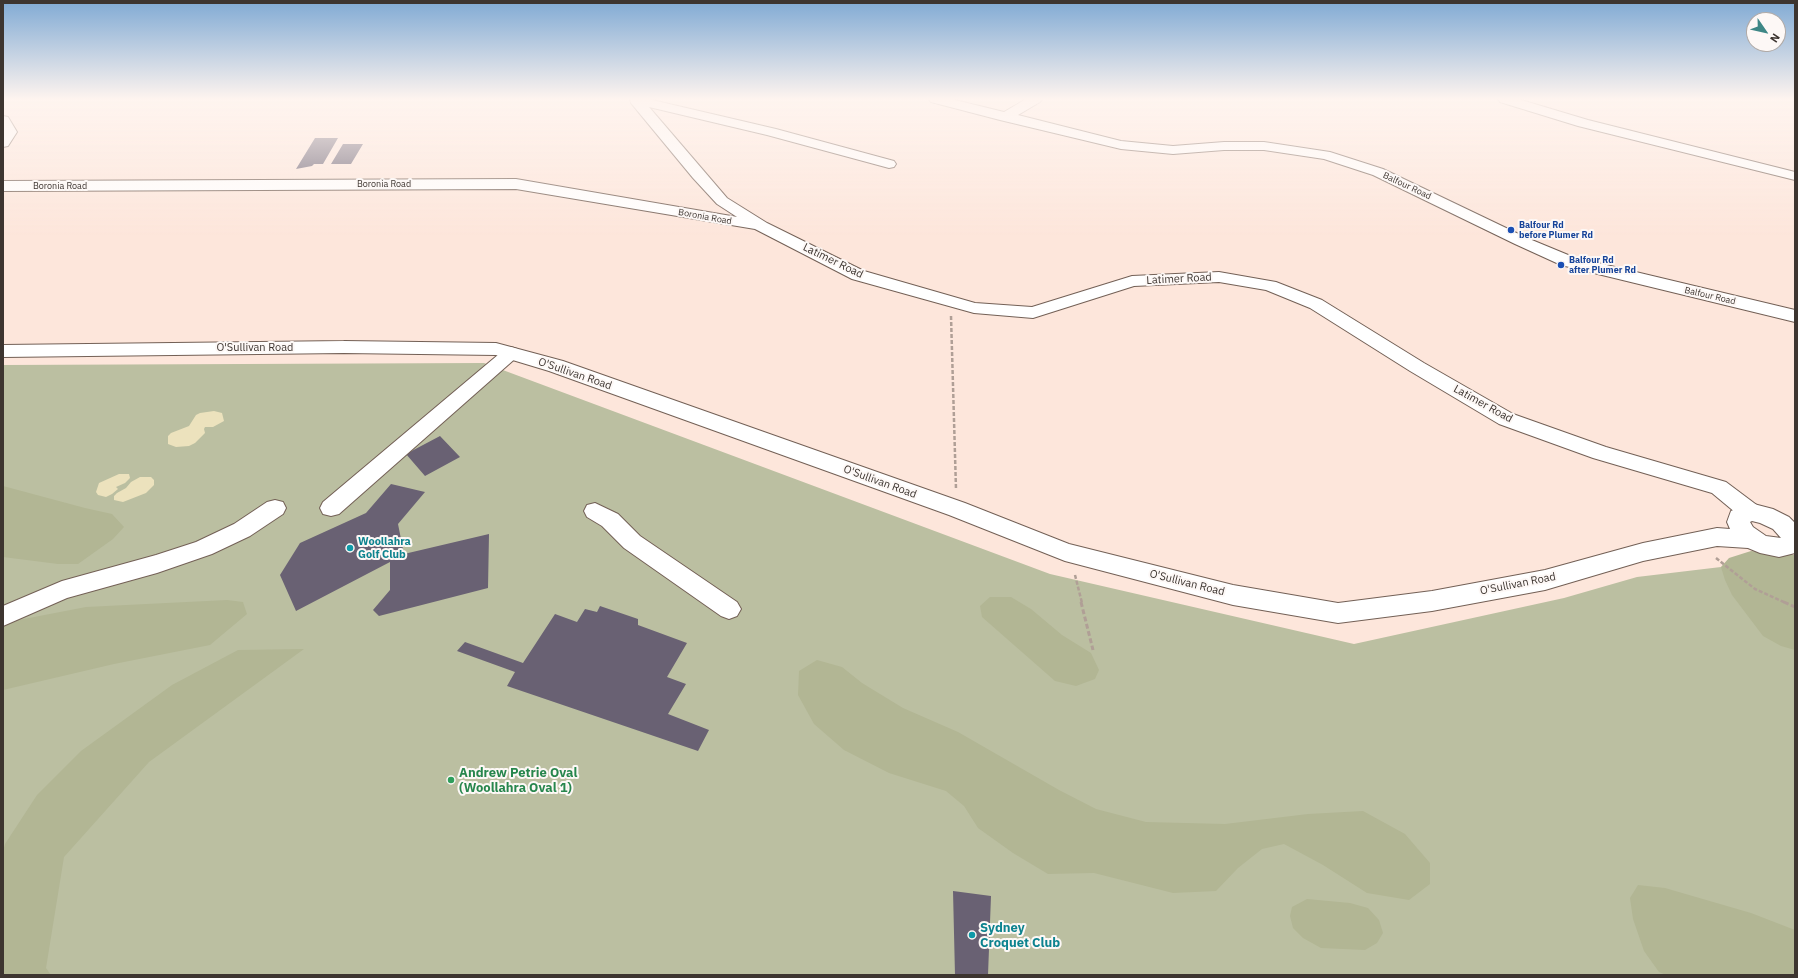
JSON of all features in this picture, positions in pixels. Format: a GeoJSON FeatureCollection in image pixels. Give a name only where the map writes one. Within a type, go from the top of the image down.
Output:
{"type":"FeatureCollection","features":[{"type":"Feature","properties":{"kind":"main road","name":"O'Sullivan Road"},"geometry":{"type":"LineString","coordinates":[[3,351],[440,347],[496,349],[556,366],[957,509],[1070,553],[1232,595],[1338,612],[1432,600],[1545,580],[1643,552],[1717,538],[1752,539]]}},
{"type":"Feature","properties":{"kind":"main road"},"geometry":{"type":"LineString","coordinates":[[1750,512],[1757,512],[1774,518],[1782,523],[1793,534],[1791,545],[1779,548],[1760,544],[1752,539],[1745,533],[1738,522],[1739,517],[1750,512]]}},
{"type":"Feature","properties":{"kind":"street","name":"Latimer Road"},"geometry":{"type":"LineString","coordinates":[[672,145],[722,201],[761,226],[858,276],[974,308],[1033,313],[1132,281],[1219,277],[1270,286],[1316,304],[1417,367],[1506,419],[1600,452],[1719,487],[1750,512]]}},
{"type":"Feature","properties":{"kind":"street"},"geometry":{"type":"LineString","coordinates":[[818,145],[889,164]]}},
{"type":"Feature","properties":{"kind":"street","name":"Balfour Road"},"geometry":{"type":"LineString","coordinates":[[1120,145],[1141,148],[1173,150],[1224,146],[1264,146],[1325,155],[1378,172],[1515,238],[1567,261],[1795,316]]}},
{"type":"Feature","properties":{"kind":"street"},"geometry":{"type":"LineString","coordinates":[[1670,145],[1795,176]]}},
{"type":"Feature","properties":{"kind":"street","name":"Boronia Road"},"geometry":{"type":"LineString","coordinates":[[3,186],[516,184],[761,226]]}},
{"type":"Feature","properties":{"kind":"street"},"geometry":{"type":"LineString","coordinates":[[331,508],[511,353]]}},
{"type":"Feature","properties":{"kind":"street"},"geometry":{"type":"LineString","coordinates":[[3,616],[62,590],[157,564],[204,548],[242,530],[274,508]]}},
{"type":"Feature","properties":{"kind":"street"},"geometry":{"type":"LineString","coordinates":[[595,511],[610,520],[632,542],[729,609]]}},
{"type":"Feature","properties":{"kind":"path"},"geometry":{"type":"LineString","coordinates":[[951,302],[957,509]]}},
{"type":"Feature","properties":{"kind":"path"},"geometry":{"type":"LineString","coordinates":[[1697,542],[1754,589],[1795,606]]}},
{"type":"Feature","properties":{"kind":"path"},"geometry":{"type":"LineString","coordinates":[[1070,553],[1093,650]]}},
{"type":"Feature","properties":{"kind":"green space","name":"Woollahra Golf Club"},"geometry":{"type":"Polygon","coordinates":[[[484,363],[1050,574],[1354,644],[1564,598],[1637,577],[1721,567],[1739,562],[1795,563],[1795,975],[3,975],[3,365],[484,363]]]}},
{"type":"Feature","properties":{"kind":"green space"},"geometry":{"type":"Polygon","coordinates":[[[3,486],[112,514],[124,527],[113,539],[78,564],[58,564],[3,557],[3,486]]]}},
{"type":"Feature","properties":{"kind":"green space"},"geometry":{"type":"Polygon","coordinates":[[[1751,551],[1795,555],[1795,650],[1781,646],[1763,636],[1732,595],[1725,580],[1721,567],[1729,558],[1751,551]]]}},
{"type":"Feature","properties":{"kind":"green space"},"geometry":{"type":"Polygon","coordinates":[[[990,597],[1011,597],[1031,609],[1062,635],[1091,653],[1099,670],[1095,679],[1076,686],[1055,681],[982,617],[980,606],[990,597]]]}},
{"type":"Feature","properties":{"kind":"green space"},"geometry":{"type":"Polygon","coordinates":[[[227,600],[243,602],[247,614],[210,645],[114,664],[3,690],[3,623],[86,607],[227,600]]]}},
{"type":"Feature","properties":{"kind":"green space"},"geometry":{"type":"Polygon","coordinates":[[[304,649],[149,762],[64,857],[46,968],[51,975],[3,975],[3,851],[5,844],[37,795],[81,751],[172,685],[238,650],[304,649]]]}},
{"type":"Feature","properties":{"kind":"green space"},"geometry":{"type":"Polygon","coordinates":[[[817,660],[842,667],[862,683],[903,708],[958,732],[1059,790],[1096,809],[1146,822],[1225,824],[1308,814],[1363,811],[1405,834],[1430,863],[1430,884],[1409,900],[1367,893],[1323,865],[1284,844],[1262,849],[1238,868],[1216,891],[1173,893],[1094,873],[1048,874],[1013,853],[978,828],[964,806],[946,791],[889,773],[844,750],[814,724],[798,695],[799,671],[817,660]]]}},
{"type":"Feature","properties":{"kind":"green space"},"geometry":{"type":"Polygon","coordinates":[[[1638,885],[1665,888],[1751,913],[1795,930],[1795,975],[1666,975],[1659,972],[1644,951],[1633,919],[1630,898],[1638,885]]]}},
{"type":"Feature","properties":{"kind":"green space"},"geometry":{"type":"Polygon","coordinates":[[[1307,899],[1350,903],[1368,908],[1379,920],[1383,933],[1377,943],[1365,950],[1321,948],[1303,938],[1293,928],[1290,916],[1292,907],[1307,899]]]}},
{"type":"Feature","properties":{"kind":"sand"},"geometry":{"type":"Polygon","coordinates":[[[214,411],[222,413],[224,421],[213,427],[205,427],[205,433],[195,443],[189,446],[176,447],[168,444],[168,436],[171,433],[189,426],[196,415],[214,411]]]}},
{"type":"Feature","properties":{"kind":"sand"},"geometry":{"type":"Polygon","coordinates":[[[119,474],[129,474],[130,478],[125,483],[116,487],[118,489],[112,494],[106,497],[98,495],[96,492],[99,483],[119,474]]]}},
{"type":"Feature","properties":{"kind":"sand"},"geometry":{"type":"Polygon","coordinates":[[[140,477],[151,477],[154,480],[154,485],[146,493],[123,502],[114,500],[114,496],[117,493],[140,477]]]}},
{"type":"Feature","properties":{"kind":"building"},"geometry":{"type":"Polygon","coordinates":[[[311,145],[334,145],[323,164],[314,164],[312,166],[296,169],[311,145]]]}},
{"type":"Feature","properties":{"kind":"building"},"geometry":{"type":"Polygon","coordinates":[[[343,145],[363,145],[351,164],[331,164],[343,145]]]}},
{"type":"Feature","properties":{"kind":"building"},"geometry":{"type":"Polygon","coordinates":[[[440,436],[460,457],[425,476],[406,454],[440,436]]]}},
{"type":"Feature","properties":{"kind":"building","name":"Woollahra Golf Club"},"geometry":{"type":"Polygon","coordinates":[[[391,484],[425,492],[398,524],[404,554],[489,534],[488,588],[379,616],[373,610],[390,590],[390,562],[296,611],[280,575],[300,543],[366,513],[391,484]]]}},
{"type":"Feature","properties":{"kind":"building"},"geometry":{"type":"Polygon","coordinates":[[[600,606],[638,619],[638,625],[687,643],[667,677],[686,684],[668,714],[709,730],[698,751],[507,686],[515,672],[457,651],[465,642],[523,663],[555,614],[577,622],[585,609],[597,612],[600,606]]]}},
{"type":"Feature","properties":{"kind":"building","name":"Sydney Croquet Club"},"geometry":{"type":"Polygon","coordinates":[[[953,891],[991,896],[988,975],[955,975],[953,891]]]}},
{"type":"Feature","properties":{"kind":"place","name":"Balfour Rd before Plumer Rd"},"geometry":{"type":"Point","coordinates":[1511,230]}},
{"type":"Feature","properties":{"kind":"place","name":"Balfour Rd after Plumer Rd"},"geometry":{"type":"Point","coordinates":[1561,265]}},
{"type":"Feature","properties":{"kind":"place","name":"Woollahra Golf Club"},"geometry":{"type":"Point","coordinates":[350,548]}},
{"type":"Feature","properties":{"kind":"place","name":"Andrew Petrie Oval (Woollahra Oval 1)"},"geometry":{"type":"Point","coordinates":[451,780]}},
{"type":"Feature","properties":{"kind":"place","name":"Sydney Croquet Club"},"geometry":{"type":"Point","coordinates":[972,935]}}]}
